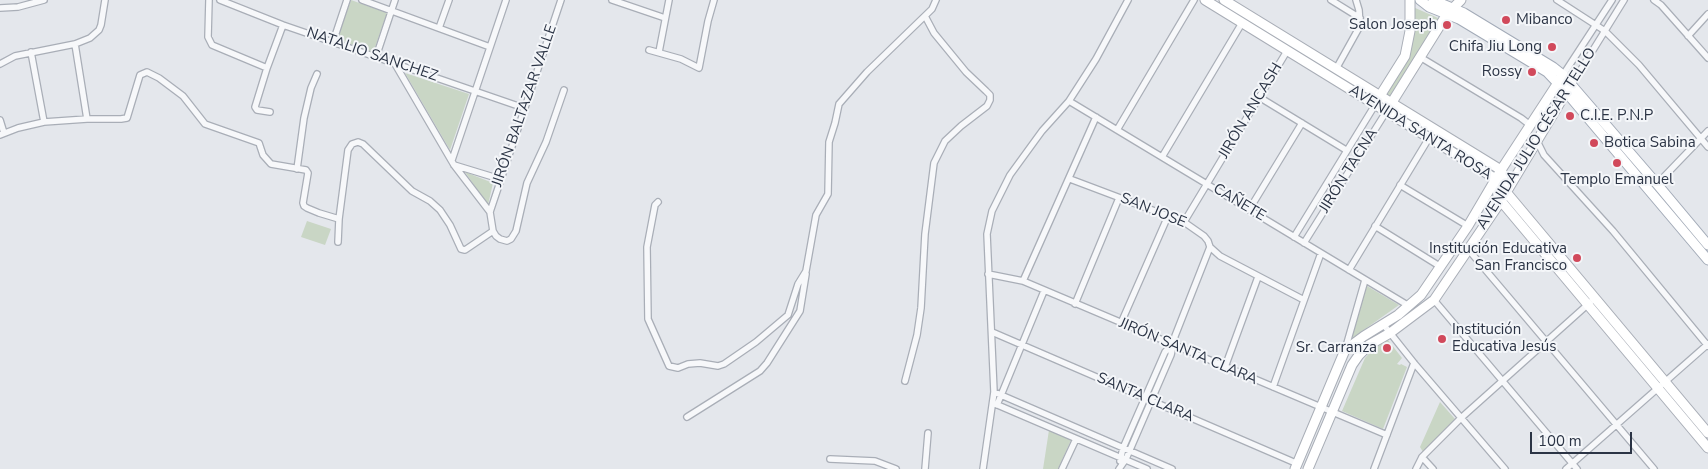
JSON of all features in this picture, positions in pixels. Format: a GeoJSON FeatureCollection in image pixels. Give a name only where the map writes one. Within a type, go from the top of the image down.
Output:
{"type":"FeatureCollection","features":[{"type":"Feature","properties":{"kind":"street"},"geometry":{"type":"LineString","coordinates":[[0,8],[18,7],[44,0]]}},
{"type":"Feature","properties":{"kind":"street"},"geometry":{"type":"LineString","coordinates":[[0,64],[15,56],[76,44],[90,38],[99,30],[105,0]]}},
{"type":"Feature","properties":{"kind":"street"},"geometry":{"type":"LineString","coordinates":[[209,0],[208,37],[212,45],[267,68]]}},
{"type":"Feature","properties":{"kind":"street","name":"NATALIO SANCHEZ"},"geometry":{"type":"LineString","coordinates":[[220,0],[283,25],[524,108]]}},
{"type":"Feature","properties":{"kind":"street"},"geometry":{"type":"LineString","coordinates":[[333,42],[347,0]]}},
{"type":"Feature","properties":{"kind":"street"},"geometry":{"type":"LineString","coordinates":[[362,0],[490,47]]}},
{"type":"Feature","properties":{"kind":"street"},"geometry":{"type":"LineString","coordinates":[[376,57],[395,0]]}},
{"type":"Feature","properties":{"kind":"street"},"geometry":{"type":"LineString","coordinates":[[439,28],[449,0]]}},
{"type":"Feature","properties":{"kind":"street"},"geometry":{"type":"LineString","coordinates":[[453,162],[506,0]]}},
{"type":"Feature","properties":{"kind":"street","name":"JIRÓN BALTAZAR VALLE"},"geometry":{"type":"LineString","coordinates":[[490,212],[561,0]]}},
{"type":"Feature","properties":{"kind":"street"},"geometry":{"type":"LineString","coordinates":[[612,0],[665,18]]}},
{"type":"Feature","properties":{"kind":"street"},"geometry":{"type":"LineString","coordinates":[[659,52],[670,0]]}},
{"type":"Feature","properties":{"kind":"street"},"geometry":{"type":"LineString","coordinates":[[649,50],[681,59],[699,68],[714,0]]}},
{"type":"Feature","properties":{"kind":"street"},"geometry":{"type":"LineString","coordinates":[[687,417],[760,372],[800,311],[816,215],[828,194],[830,142],[839,104],[867,72],[932,9],[936,0]]}},
{"type":"Feature","properties":{"kind":"street"},"geometry":{"type":"LineString","coordinates":[[1122,10],[1123,0]]}},
{"type":"Feature","properties":{"kind":"street"},"geometry":{"type":"LineString","coordinates":[[985,468],[995,404],[987,234],[992,210],[1010,175],[1042,131],[1069,101],[1096,59],[1128,0]]}},
{"type":"Feature","properties":{"kind":"street"},"geometry":{"type":"LineString","coordinates":[[1117,130],[1194,0]]}},
{"type":"Feature","properties":{"kind":"street","name":"AVENIDA SANTA ROSA"},"geometry":{"type":"LineString","coordinates":[[1224,0],[1501,170],[1506,192],[1708,433]]}},
{"type":"Feature","properties":{"kind":"street"},"geometry":{"type":"LineString","coordinates":[[1330,0],[1360,18]]}},
{"type":"Feature","properties":{"kind":"street"},"geometry":{"type":"LineString","coordinates":[[1336,69],[1360,26],[1356,0]]}},
{"type":"Feature","properties":{"kind":"street"},"geometry":{"type":"LineString","coordinates":[[1294,237],[1405,56],[1410,31],[1410,0]]}},
{"type":"Feature","properties":{"kind":"street"},"geometry":{"type":"LineString","coordinates":[[1420,0],[1429,7],[1464,12],[1554,68],[1560,79],[1657,184],[1708,245]]}},
{"type":"Feature","properties":{"kind":"street"},"geometry":{"type":"LineString","coordinates":[[1433,0],[1449,11]]}},
{"type":"Feature","properties":{"kind":"street","name":"JIRÓN TACNA"},"geometry":{"type":"LineString","coordinates":[[1304,243],[1449,11],[1461,0]]}},
{"type":"Feature","properties":{"kind":"street"},"geometry":{"type":"LineString","coordinates":[[1557,0],[1605,31],[1640,65],[1708,147]]}},
{"type":"Feature","properties":{"kind":"street","name":"AVENIDA JULIO CÉSAR TELLO"},"geometry":{"type":"LineString","coordinates":[[1345,350],[1409,306],[1421,295],[1468,226],[1501,170],[1612,0]]}},
{"type":"Feature","properties":{"kind":"street","name":"AVENIDA JULIO CÉSAR TELLO"},"geometry":{"type":"LineString","coordinates":[[1332,412],[1358,355],[1368,345],[1390,333],[1434,300],[1501,201],[1624,0]]}},
{"type":"Feature","properties":{"kind":"street"},"geometry":{"type":"LineString","coordinates":[[1654,0],[1663,3],[1688,36],[1708,58]]}},
{"type":"Feature","properties":{"kind":"street","name":"AVENIDA SANTA ROSA"},"geometry":{"type":"LineString","coordinates":[[1209,1],[1496,179],[1498,182],[1498,197],[1501,201],[1708,448]]}},
{"type":"Feature","properties":{"kind":"street"},"geometry":{"type":"LineString","coordinates":[[1688,36],[1708,14]]}},
{"type":"Feature","properties":{"kind":"street"},"geometry":{"type":"LineString","coordinates":[[905,381],[917,334],[921,308],[925,234],[934,163],[945,141],[987,106],[990,100],[990,95],[966,72],[934,32],[925,16]]}},
{"type":"Feature","properties":{"kind":"street"},"geometry":{"type":"LineString","coordinates":[[1162,157],[1242,23]]}},
{"type":"Feature","properties":{"kind":"street"},"geometry":{"type":"LineString","coordinates":[[270,112],[257,110],[255,107],[283,25]]}},
{"type":"Feature","properties":{"kind":"street"},"geometry":{"type":"LineString","coordinates":[[76,44],[87,119]]}},
{"type":"Feature","properties":{"kind":"street","name":"JIRÓN ANCASH"},"geometry":{"type":"LineString","coordinates":[[1184,222],[1287,51]]}},
{"type":"Feature","properties":{"kind":"street"},"geometry":{"type":"LineString","coordinates":[[32,52],[44,122]]}},
{"type":"Feature","properties":{"kind":"street"},"geometry":{"type":"LineString","coordinates":[[1420,57],[1530,125]]}},
{"type":"Feature","properties":{"kind":"street"},"geometry":{"type":"LineString","coordinates":[[395,64],[453,162],[490,212],[493,231],[500,239],[507,241],[511,239],[516,231],[527,183],[546,142],[564,90]]}},
{"type":"Feature","properties":{"kind":"street"},"geometry":{"type":"LineString","coordinates":[[0,120],[2,134],[44,122],[127,118],[140,75],[148,72],[183,96],[205,124],[256,141],[259,143],[262,155],[271,164],[306,170],[308,173],[303,204],[305,207],[319,214],[339,219]]}},
{"type":"Feature","properties":{"kind":"street"},"geometry":{"type":"LineString","coordinates":[[297,169],[304,118],[311,88],[317,74]]}},
{"type":"Feature","properties":{"kind":"street"},"geometry":{"type":"LineString","coordinates":[[1569,88],[1708,260]]}},
{"type":"Feature","properties":{"kind":"street"},"geometry":{"type":"LineString","coordinates":[[1259,97],[1346,150]]}},
{"type":"Feature","properties":{"kind":"street","name":"CAÑETE"},"geometry":{"type":"LineString","coordinates":[[1069,101],[1409,306]]}},
{"type":"Feature","properties":{"kind":"street"},"geometry":{"type":"LineString","coordinates":[[1023,282],[1096,117]]}},
{"type":"Feature","properties":{"kind":"street"},"geometry":{"type":"LineString","coordinates":[[1250,210],[1302,123]]}},
{"type":"Feature","properties":{"kind":"street"},"geometry":{"type":"LineString","coordinates":[[1657,184],[1708,131]]}},
{"type":"Feature","properties":{"kind":"street"},"geometry":{"type":"LineString","coordinates":[[1349,270],[1429,138]]}},
{"type":"Feature","properties":{"kind":"street"},"geometry":{"type":"LineString","coordinates":[[338,242],[348,150],[352,144],[358,142],[363,144],[412,191],[430,201],[440,210],[463,250],[493,231]]}},
{"type":"Feature","properties":{"kind":"street"},"geometry":{"type":"LineString","coordinates":[[1537,142],[1544,154],[1613,231],[1708,345],[1616,425],[1574,466],[1566,469]]}},
{"type":"Feature","properties":{"kind":"street"},"geometry":{"type":"LineString","coordinates":[[453,162],[500,180]]}},
{"type":"Feature","properties":{"kind":"street","name":"SAN JOSE"},"geometry":{"type":"LineString","coordinates":[[1070,179],[1184,222],[1204,236],[1210,247],[1220,256],[1304,300]]}},
{"type":"Feature","properties":{"kind":"street"},"geometry":{"type":"LineString","coordinates":[[1400,185],[1468,226]]}},
{"type":"Feature","properties":{"kind":"street"},"geometry":{"type":"LineString","coordinates":[[1075,304],[1119,198]]}},
{"type":"Feature","properties":{"kind":"street"},"geometry":{"type":"LineString","coordinates":[[658,202],[655,205],[647,247],[646,308],[648,319],[669,366],[678,368],[688,364],[700,363],[718,366],[724,364],[756,342],[788,315],[798,284],[806,272]]}},
{"type":"Feature","properties":{"kind":"street"},"geometry":{"type":"LineString","coordinates":[[1121,323],[1168,216]]}},
{"type":"Feature","properties":{"kind":"street"},"geometry":{"type":"LineString","coordinates":[[1375,226],[1441,267]]}},
{"type":"Feature","properties":{"kind":"street"},"geometry":{"type":"LineString","coordinates":[[1120,468],[1130,451],[1165,352],[1172,344],[1210,247]]}},
{"type":"Feature","properties":{"kind":"street"},"geometry":{"type":"LineString","coordinates":[[1468,248],[1654,469]]}},
{"type":"Feature","properties":{"kind":"street"},"geometry":{"type":"LineString","coordinates":[[1273,388],[1322,253]]}},
{"type":"Feature","properties":{"kind":"street","name":"JIRÓN SANTA CLARA"},"geometry":{"type":"LineString","coordinates":[[988,274],[1023,282],[1387,435]]}},
{"type":"Feature","properties":{"kind":"street"},"geometry":{"type":"LineString","coordinates":[[1225,367],[1258,277]]}},
{"type":"Feature","properties":{"kind":"street"},"geometry":{"type":"LineString","coordinates":[[1297,466],[1345,350],[1365,280]]}},
{"type":"Feature","properties":{"kind":"street"},"geometry":{"type":"LineString","coordinates":[[995,404],[1001,395],[1044,291]]}},
{"type":"Feature","properties":{"kind":"street"},"geometry":{"type":"LineString","coordinates":[[1416,469],[1422,457],[1461,418],[1595,298]]}},
{"type":"Feature","properties":{"kind":"street"},"geometry":{"type":"LineString","coordinates":[[1434,300],[1574,466]]}},
{"type":"Feature","properties":{"kind":"street"},"geometry":{"type":"LineString","coordinates":[[1383,324],[1505,469]]}},
{"type":"Feature","properties":{"kind":"street","name":"SANTA CLARA"},"geometry":{"type":"LineString","coordinates":[[992,332],[1297,466]]}},
{"type":"Feature","properties":{"kind":"street"},"geometry":{"type":"LineString","coordinates":[[1374,469],[1414,363]]}},
{"type":"Feature","properties":{"kind":"street"},"geometry":{"type":"LineString","coordinates":[[994,392],[1172,469]]}},
{"type":"Feature","properties":{"kind":"street"},"geometry":{"type":"LineString","coordinates":[[1120,468],[1120,457],[1123,448],[1148,399]]}},
{"type":"Feature","properties":{"kind":"street"},"geometry":{"type":"LineString","coordinates":[[995,404],[1147,469]]}},
{"type":"Feature","properties":{"kind":"street"},"geometry":{"type":"LineString","coordinates":[[1308,469],[1332,412]]}},
{"type":"Feature","properties":{"kind":"street"},"geometry":{"type":"LineString","coordinates":[[925,469],[928,433]]}},
{"type":"Feature","properties":{"kind":"street"},"geometry":{"type":"LineString","coordinates":[[1062,469],[1076,439]]}},
{"type":"Feature","properties":{"kind":"street"},"geometry":{"type":"LineString","coordinates":[[1422,457],[1432,469]]}},
{"type":"Feature","properties":{"kind":"street"},"geometry":{"type":"LineString","coordinates":[[830,459],[875,461],[896,469]]}},
{"type":"Feature","properties":{"kind":"green space"},"geometry":{"type":"Polygon","coordinates":[[[351,0],[387,13],[373,53],[337,39],[351,0]]]}},
{"type":"Feature","properties":{"kind":"green space"},"geometry":{"type":"Polygon","coordinates":[[[1413,7],[1438,18],[1391,97],[1385,93],[1408,54],[1413,7]]]}},
{"type":"Feature","properties":{"kind":"green space"},"geometry":{"type":"Polygon","coordinates":[[[405,73],[469,94],[450,150],[405,73]]]}},
{"type":"Feature","properties":{"kind":"green space"},"geometry":{"type":"Polygon","coordinates":[[[465,172],[493,183],[488,205],[465,172]]]}},
{"type":"Feature","properties":{"kind":"green space"},"geometry":{"type":"Polygon","coordinates":[[[307,221],[331,229],[325,245],[301,237],[307,221]]]}},
{"type":"Feature","properties":{"kind":"green space"},"geometry":{"type":"Polygon","coordinates":[[[1367,286],[1399,305],[1351,339],[1367,286]]]}},
{"type":"Feature","properties":{"kind":"green space"},"geometry":{"type":"Polygon","coordinates":[[[1388,340],[1402,358],[1397,364],[1407,367],[1383,429],[1342,411],[1365,358],[1374,348],[1388,340]]]}},
{"type":"Feature","properties":{"kind":"green space"},"geometry":{"type":"Polygon","coordinates":[[[1440,402],[1455,419],[1423,452],[1420,447],[1440,402]]]}},
{"type":"Feature","properties":{"kind":"green space"},"geometry":{"type":"Polygon","coordinates":[[[1049,430],[1071,440],[1058,469],[1043,469],[1049,430]]]}},
{"type":"Feature","properties":{"kind":"place","name":"Mibanco"},"geometry":{"type":"Point","coordinates":[1506,20]}},
{"type":"Feature","properties":{"kind":"place","name":"Salon Joseph"},"geometry":{"type":"Point","coordinates":[1447,25]}},
{"type":"Feature","properties":{"kind":"place","name":"Chifa Jiu Long"},"geometry":{"type":"Point","coordinates":[1552,47]}},
{"type":"Feature","properties":{"kind":"place","name":"Rossy"},"geometry":{"type":"Point","coordinates":[1532,72]}},
{"type":"Feature","properties":{"kind":"place","name":"C.I.E. P.N.P"},"geometry":{"type":"Point","coordinates":[1570,116]}},
{"type":"Feature","properties":{"kind":"place","name":"Botica Sabina"},"geometry":{"type":"Point","coordinates":[1594,143]}},
{"type":"Feature","properties":{"kind":"place","name":"Templo Emanuel"},"geometry":{"type":"Point","coordinates":[1617,163]}},
{"type":"Feature","properties":{"kind":"place","name":"Institución Educativa San Francisco"},"geometry":{"type":"Point","coordinates":[1577,258]}},
{"type":"Feature","properties":{"kind":"place","name":"Institución Educativa Jesús"},"geometry":{"type":"Point","coordinates":[1442,339]}},
{"type":"Feature","properties":{"kind":"place","name":"Sr. Carranza"},"geometry":{"type":"Point","coordinates":[1387,348]}}]}
